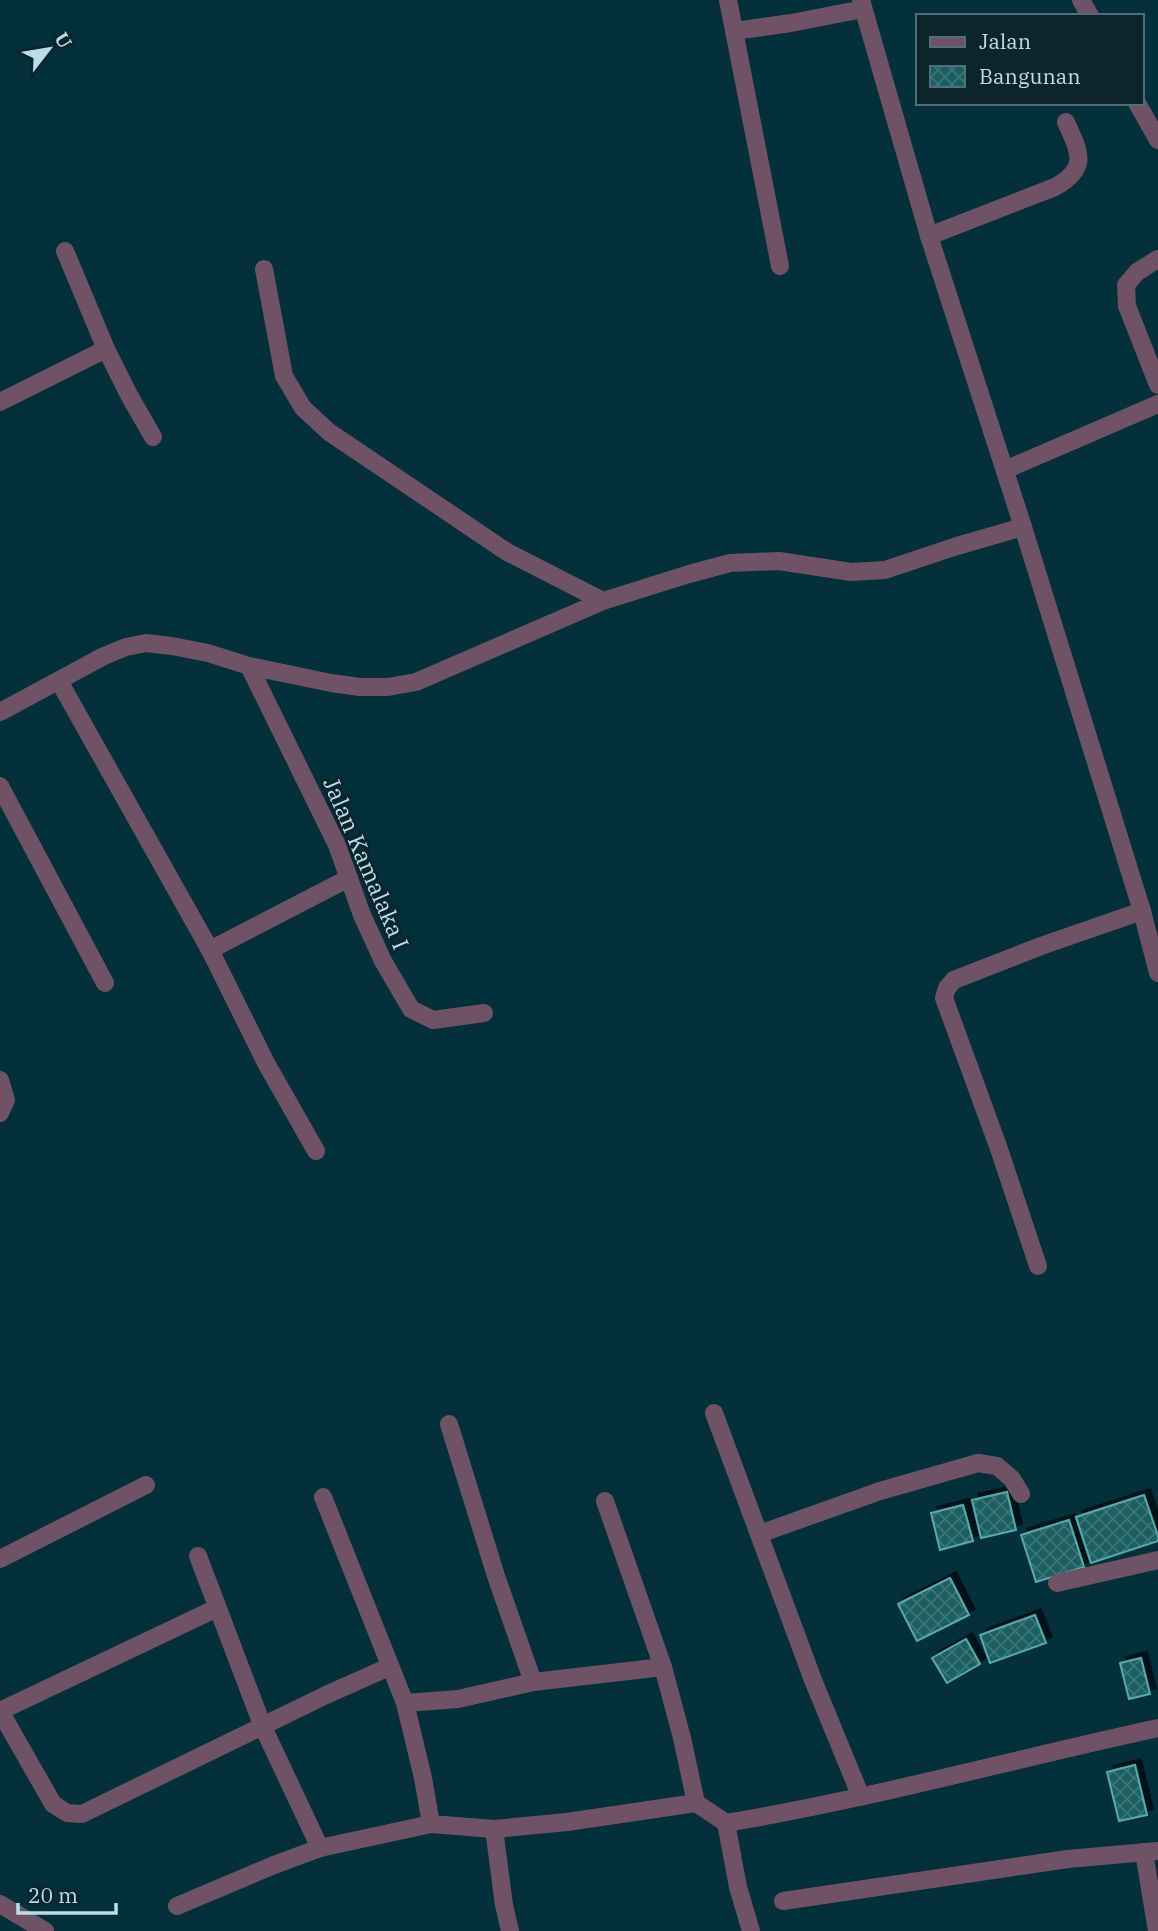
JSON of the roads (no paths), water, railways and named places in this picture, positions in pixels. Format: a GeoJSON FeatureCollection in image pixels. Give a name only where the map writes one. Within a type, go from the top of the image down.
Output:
{"type":"FeatureCollection","features":[{"type":"Feature","properties":{"kind":"street"},"geometry":{"type":"LineString","coordinates":[[728,0],[780,266]]}},
{"type":"Feature","properties":{"kind":"street"},"geometry":{"type":"LineString","coordinates":[[734,31],[791,23],[862,5],[929,236],[1023,527],[1142,911],[1158,973]]}},
{"type":"Feature","properties":{"kind":"street"},"geometry":{"type":"LineString","coordinates":[[1138,105],[1158,141]]}},
{"type":"Feature","properties":{"kind":"street"},"geometry":{"type":"LineString","coordinates":[[929,236],[1055,187],[1069,179],[1078,166],[1079,151],[1066,121]]}},
{"type":"Feature","properties":{"kind":"street"},"geometry":{"type":"LineString","coordinates":[[65,251],[106,349],[153,438]]}},
{"type":"Feature","properties":{"kind":"street"},"geometry":{"type":"LineString","coordinates":[[1158,259],[1137,272],[1126,285],[1127,306],[1158,385]]}},
{"type":"Feature","properties":{"kind":"street"},"geometry":{"type":"LineString","coordinates":[[264,269],[284,376],[303,408],[328,432],[507,552],[603,601]]}},
{"type":"Feature","properties":{"kind":"street"},"geometry":{"type":"LineString","coordinates":[[0,402],[106,349]]}},
{"type":"Feature","properties":{"kind":"street"},"geometry":{"type":"LineString","coordinates":[[1005,470],[1158,404]]}},
{"type":"Feature","properties":{"kind":"street"},"geometry":{"type":"LineString","coordinates":[[0,712],[104,656],[146,643],[208,653],[249,666],[331,683],[388,687],[416,682],[603,601],[730,563],[779,561],[850,572],[885,570],[1023,527]]}},
{"type":"Feature","properties":{"kind":"street","name":"Jalan Kamalaka I"},"geometry":{"type":"LineString","coordinates":[[249,666],[337,845],[362,915],[383,961],[411,1009],[433,1020],[484,1013]]}},
{"type":"Feature","properties":{"kind":"street"},"geometry":{"type":"LineString","coordinates":[[59,681],[210,950],[266,1063],[316,1151]]}},
{"type":"Feature","properties":{"kind":"street"},"geometry":{"type":"LineString","coordinates":[[0,786],[105,983]]}},
{"type":"Feature","properties":{"kind":"street"},"geometry":{"type":"LineString","coordinates":[[210,950],[349,878]]}},
{"type":"Feature","properties":{"kind":"street"},"geometry":{"type":"LineString","coordinates":[[1038,1266],[944,998],[947,988],[954,980],[1142,911]]}},
{"type":"Feature","properties":{"kind":"street"},"geometry":{"type":"LineString","coordinates":[[0,1080],[6,1100],[0,1113]]}},
{"type":"Feature","properties":{"kind":"street"},"geometry":{"type":"LineString","coordinates":[[714,1413],[813,1680],[861,1797]]}},
{"type":"Feature","properties":{"kind":"street"},"geometry":{"type":"LineString","coordinates":[[449,1424],[496,1576],[533,1682]]}},
{"type":"Feature","properties":{"kind":"street"},"geometry":{"type":"LineString","coordinates":[[759,1534],[880,1491],[978,1462],[997,1466],[1012,1479],[1020,1494]]}},
{"type":"Feature","properties":{"kind":"street"},"geometry":{"type":"LineString","coordinates":[[0,1559],[146,1485]]}},
{"type":"Feature","properties":{"kind":"street"},"geometry":{"type":"LineString","coordinates":[[323,1497],[405,1703],[431,1824]]}},
{"type":"Feature","properties":{"kind":"street"},"geometry":{"type":"LineString","coordinates":[[605,1502],[663,1667],[696,1803]]}},
{"type":"Feature","properties":{"kind":"street"},"geometry":{"type":"LineString","coordinates":[[198,1556],[263,1727],[320,1848]]}},
{"type":"Feature","properties":{"kind":"street"},"geometry":{"type":"LineString","coordinates":[[1057,1583],[1158,1560]]}},
{"type":"Feature","properties":{"kind":"street"},"geometry":{"type":"LineString","coordinates":[[216,1608],[0,1711],[53,1804],[67,1813],[82,1815],[326,1695],[389,1667]]}},
{"type":"Feature","properties":{"kind":"street"},"geometry":{"type":"LineString","coordinates":[[405,1703],[458,1699],[533,1682],[663,1667]]}},
{"type":"Feature","properties":{"kind":"street"},"geometry":{"type":"LineString","coordinates":[[177,1906],[320,1848],[431,1824],[494,1829],[567,1822],[696,1803],[726,1823],[861,1797],[1158,1728]]}},
{"type":"Feature","properties":{"kind":"street"},"geometry":{"type":"LineString","coordinates":[[726,1823],[738,1887],[751,1931]]}},
{"type":"Feature","properties":{"kind":"street"},"geometry":{"type":"LineString","coordinates":[[494,1829],[510,1931]]}},
{"type":"Feature","properties":{"kind":"street"},"geometry":{"type":"LineString","coordinates":[[783,1901],[1068,1859],[1151,1852],[1157,1931]]}},
{"type":"Feature","properties":{"kind":"street"},"geometry":{"type":"LineString","coordinates":[[0,1904],[45,1931]]}}]}
